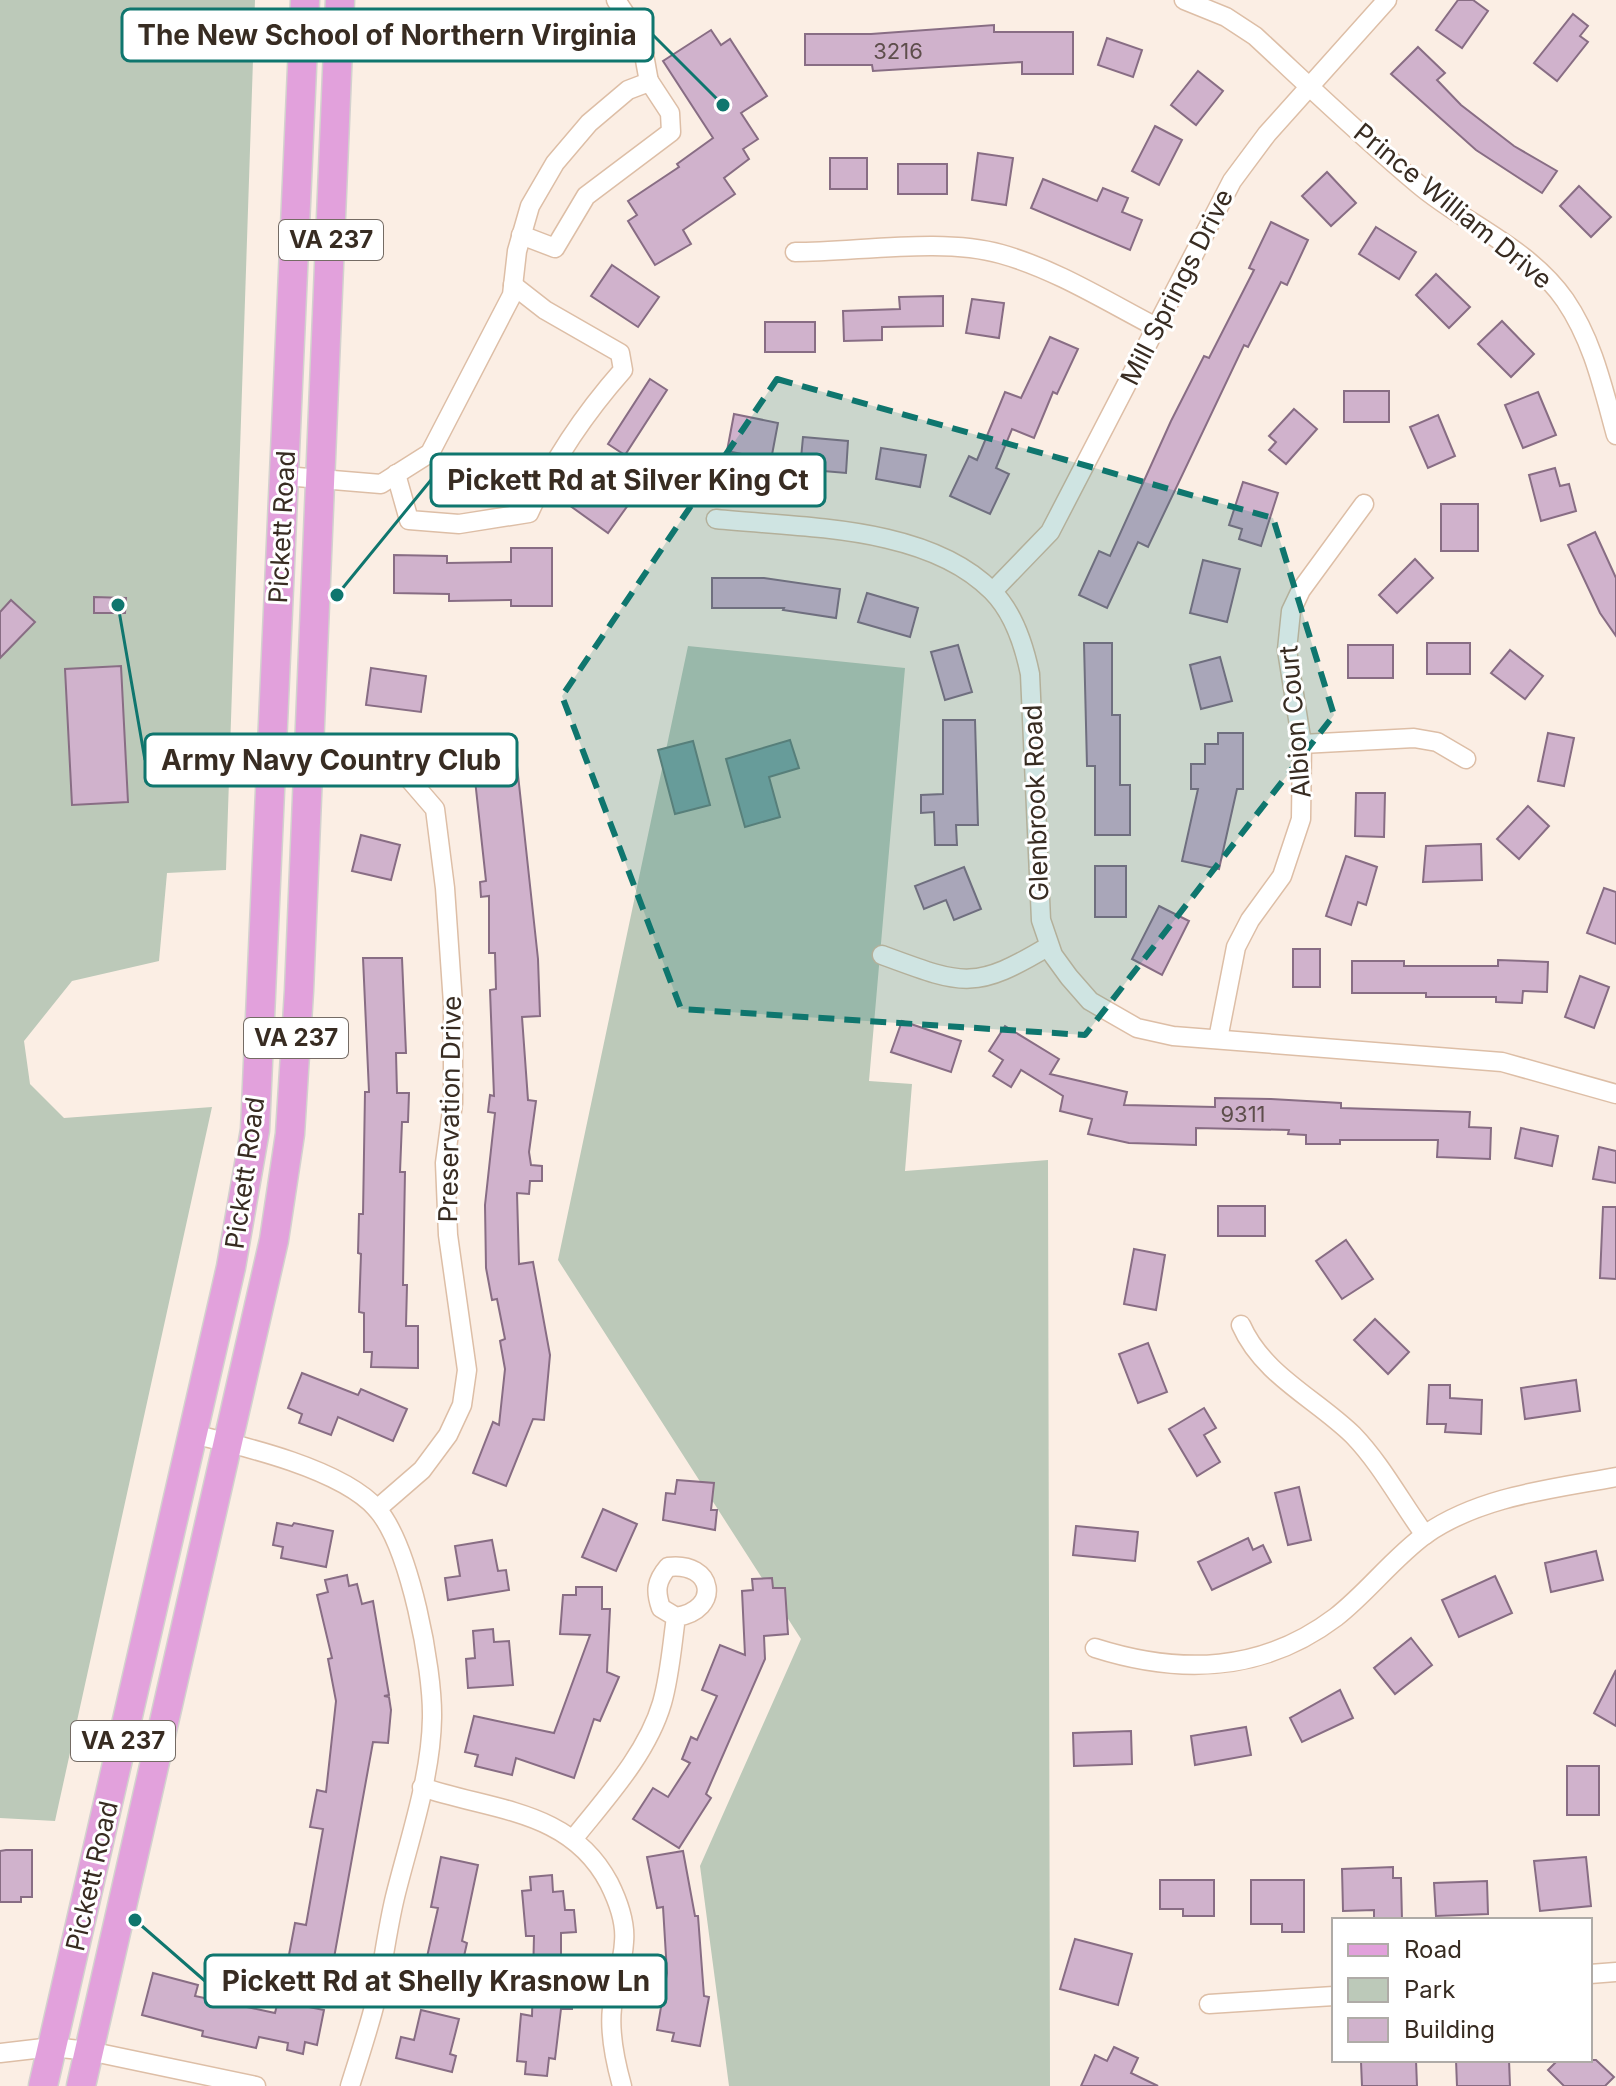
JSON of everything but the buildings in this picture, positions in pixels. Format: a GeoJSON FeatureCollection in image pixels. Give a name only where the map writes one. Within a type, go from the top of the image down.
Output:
{"type":"FeatureCollection","features":[{"type":"Feature","properties":{"kind":"main road","name":"Pickett Road"},"geometry":{"type":"LineString","coordinates":[[43,2086],[231,1267],[255,1130],[305,0]]}},
{"type":"Feature","properties":{"kind":"main road","name":"Pickett Road"},"geometry":{"type":"LineString","coordinates":[[81,2086],[274,1240],[290,1134],[299,991],[340,0]]}},
{"type":"Feature","properties":{"kind":"street"},"geometry":{"type":"LineString","coordinates":[[521,235],[555,248],[586,196],[671,132],[670,113],[649,81],[641,38],[616,0]]}},
{"type":"Feature","properties":{"kind":"street","name":"Prince William Drive"},"geometry":{"type":"LineString","coordinates":[[1184,0],[1240,25],[1420,185],[1522,256],[1544,275],[1578,320],[1591,348],[1616,435]]}},
{"type":"Feature","properties":{"kind":"street","name":"Mill Springs Drive"},"geometry":{"type":"LineString","coordinates":[[993,591],[1050,532],[1232,181],[1267,134],[1387,0]]}},
{"type":"Feature","properties":{"kind":"street"},"geometry":{"type":"LineString","coordinates":[[285,476],[381,484],[430,453],[512,295],[521,235],[530,206],[555,163],[580,133],[628,90],[649,81]]}},
{"type":"Feature","properties":{"kind":"street"},"geometry":{"type":"LineString","coordinates":[[795,252],[947,247],[1001,254],[1049,272],[1156,327]]}},
{"type":"Feature","properties":{"kind":"street"},"geometry":{"type":"LineString","coordinates":[[396,474],[409,520],[459,524],[529,513],[546,476],[595,402],[623,370],[620,353],[545,310],[513,285]]}},
{"type":"Feature","properties":{"kind":"street","name":"Albion Court"},"geometry":{"type":"LineString","coordinates":[[1218,1039],[1236,947],[1291,857],[1301,819],[1302,744],[1287,650],[1291,611],[1301,590],[1364,504]]}},
{"type":"Feature","properties":{"kind":"street","name":"Glenbrook Road"},"geometry":{"type":"LineString","coordinates":[[716,519],[845,532],[904,544],[961,567],[993,591],[1024,647],[1030,674],[1037,886],[1041,920],[1049,946],[1069,977],[1090,1001],[1116,1019],[1160,1034],[1502,1062],[1616,1094]]}},
{"type":"Feature","properties":{"kind":"street"},"geometry":{"type":"LineString","coordinates":[[1302,744],[1414,738],[1437,742],[1466,759]]}},
{"type":"Feature","properties":{"kind":"street","name":"Preservation Drive"},"geometry":{"type":"LineString","coordinates":[[377,1509],[422,1470],[448,1435],[462,1405],[467,1370],[448,1235],[445,1163],[453,1103],[453,1004],[445,888],[435,809],[410,780]]}},
{"type":"Feature","properties":{"kind":"street"},"geometry":{"type":"LineString","coordinates":[[882,955],[924,970],[977,980],[1005,972],[1049,946]]}},
{"type":"Feature","properties":{"kind":"street"},"geometry":{"type":"LineString","coordinates":[[1241,1325],[1256,1353],[1273,1372],[1328,1412],[1356,1438],[1425,1535]]}},
{"type":"Feature","properties":{"kind":"street"},"geometry":{"type":"LineString","coordinates":[[192,1434],[229,1443],[336,1480],[377,1509],[405,1561],[429,1672],[432,1720],[422,1787],[391,1911],[376,2000],[350,2086]]}},
{"type":"Feature","properties":{"kind":"street"},"geometry":{"type":"LineString","coordinates":[[1095,1648],[1130,1659],[1175,1667],[1223,1664],[1265,1654],[1304,1637],[1337,1617],[1425,1535],[1490,1503],[1616,1477]]}},
{"type":"Feature","properties":{"kind":"street"},"geometry":{"type":"LineString","coordinates":[[574,1838],[617,1785],[656,1717],[662,1704],[676,1617]]}},
{"type":"Feature","properties":{"kind":"street"},"geometry":{"type":"LineString","coordinates":[[422,1787],[539,1818],[574,1838],[599,1864],[617,1898],[625,1941],[612,2009],[612,2044],[622,2086]]}},
{"type":"Feature","properties":{"kind":"street"},"geometry":{"type":"LineString","coordinates":[[1592,1974],[1616,1972]]}},
{"type":"Feature","properties":{"kind":"street"},"geometry":{"type":"LineString","coordinates":[[1209,2004],[1332,1996]]}},
{"type":"Feature","properties":{"kind":"street"},"geometry":{"type":"LineString","coordinates":[[0,2053],[52,2047],[89,2051],[256,2086]]}},
{"type":"Feature","properties":{"kind":"highlighted area"},"geometry":{"type":"Polygon","coordinates":[[[777,379],[1273,518],[1334,715],[1085,1035],[681,1009],[562,696],[777,379]]]}},
{"type":"Feature","properties":{"kind":"green space"},"geometry":{"type":"Polygon","coordinates":[[[0,0],[255,0],[226,870],[167,873],[159,961],[72,981],[24,1041],[30,1084],[64,1118],[212,1107],[55,1821],[0,1818],[0,0]]]}},
{"type":"Feature","properties":{"kind":"green space"},"geometry":{"type":"Polygon","coordinates":[[[688,646],[905,668],[869,1081],[912,1084],[905,1171],[1048,1160],[1050,2086],[729,2086],[700,1866],[801,1639],[558,1260],[688,646]]]}},
{"type":"Feature","properties":{"kind":"water"},"geometry":{"type":"Polygon","coordinates":[[[790,740],[799,768],[769,777],[780,817],[745,827],[726,759],[790,740]]]}},
{"type":"Feature","properties":{"kind":"water"},"geometry":{"type":"Polygon","coordinates":[[[693,741],[710,805],[675,814],[658,750],[693,741]]]}},
{"type":"Feature","properties":{"kind":"place","name":"The New School of Northern Virginia"},"geometry":{"type":"Point","coordinates":[723,105]}},
{"type":"Feature","properties":{"kind":"place","name":"Pickett Rd at Silver King Ct"},"geometry":{"type":"Point","coordinates":[337,595]}},
{"type":"Feature","properties":{"kind":"place","name":"Army Navy Country Club"},"geometry":{"type":"Point","coordinates":[118,605]}},
{"type":"Feature","properties":{"kind":"place","name":"Pickett Rd at Shelly Krasnow Ln"},"geometry":{"type":"Point","coordinates":[135,1920]}}]}
